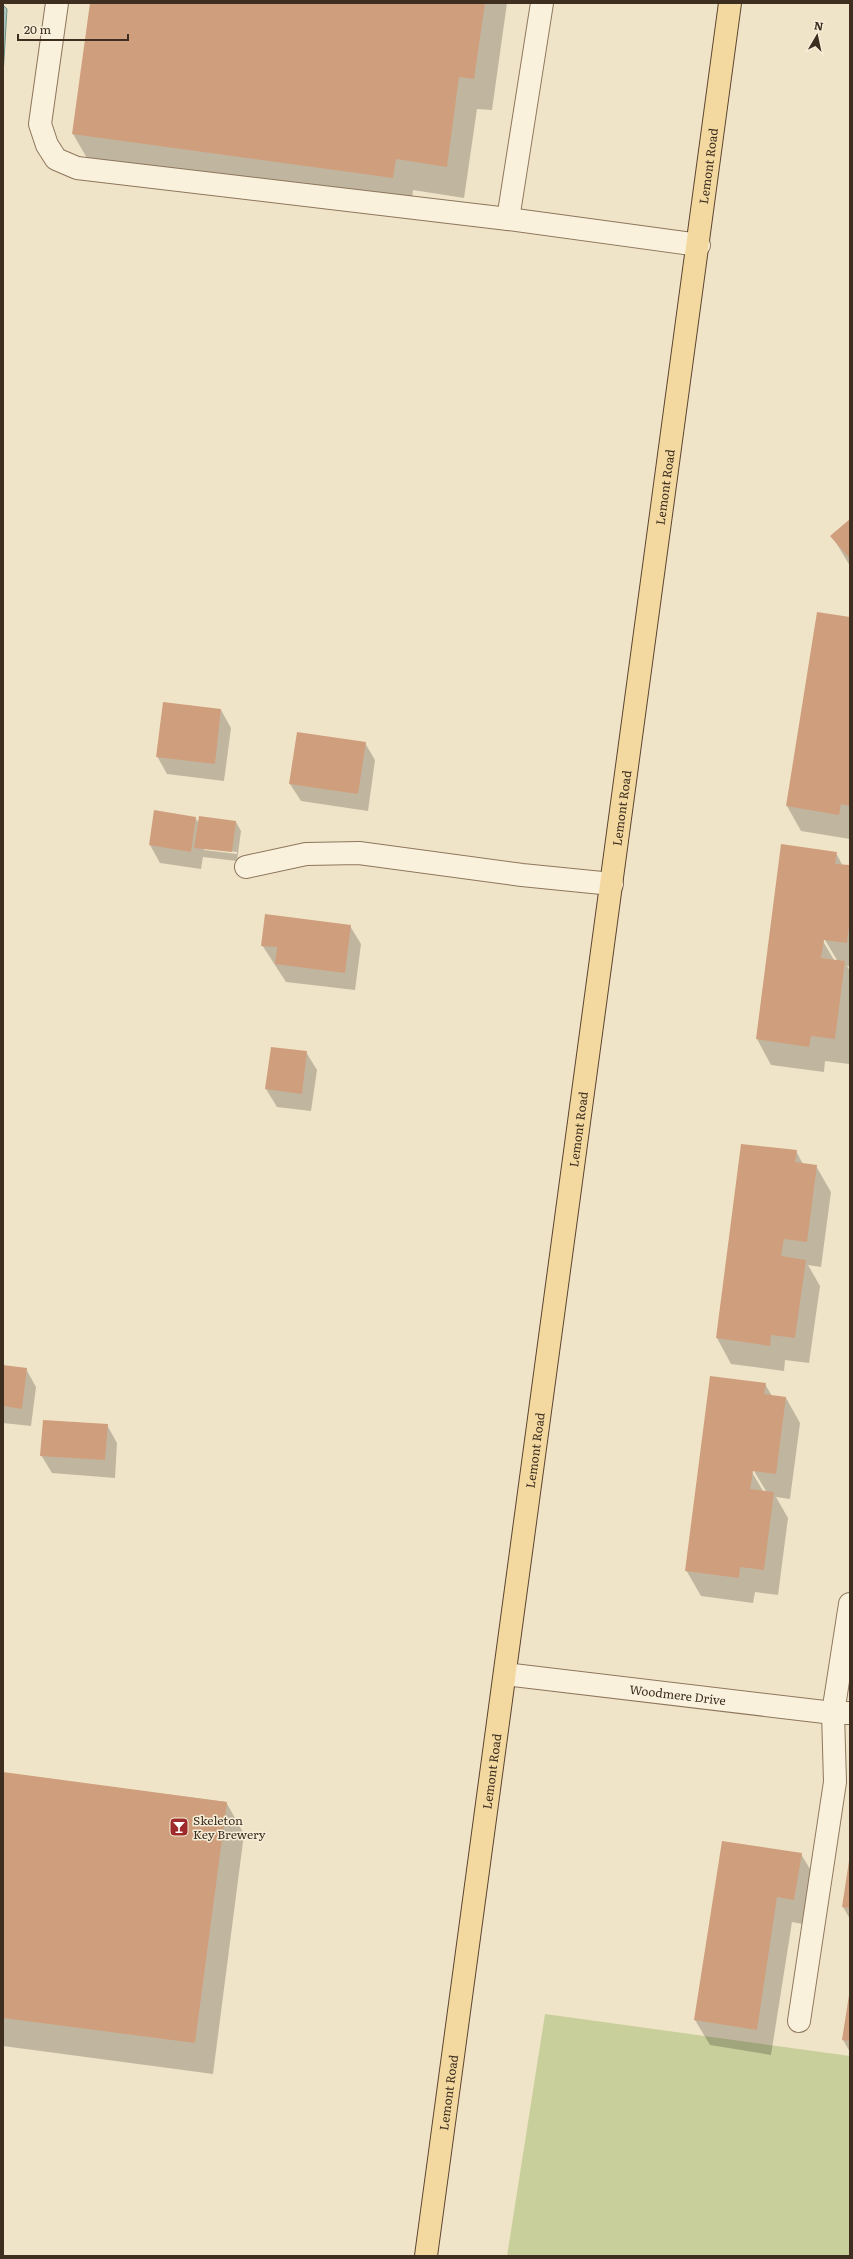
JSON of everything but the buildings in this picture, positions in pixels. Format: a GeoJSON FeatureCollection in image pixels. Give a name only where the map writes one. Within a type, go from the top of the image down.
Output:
{"type":"FeatureCollection","features":[{"type":"Feature","properties":{"kind":"main road","name":"Lemont Road"},"geometry":{"type":"LineString","coordinates":[[426,2256],[699,245],[730,3]]}},
{"type":"Feature","properties":{"kind":"street"},"geometry":{"type":"LineString","coordinates":[[57,3],[40,124],[46,145],[56,159],[78,168],[508,219],[699,245]]}},
{"type":"Feature","properties":{"kind":"street"},"geometry":{"type":"LineString","coordinates":[[508,219],[542,3]]}},
{"type":"Feature","properties":{"kind":"street"},"geometry":{"type":"LineString","coordinates":[[246,867],[306,854],[359,853],[522,875],[612,884]]}},
{"type":"Feature","properties":{"kind":"street"},"geometry":{"type":"LineString","coordinates":[[799,2021],[835,1782],[850,1604]]}},
{"type":"Feature","properties":{"kind":"street","name":"Woodmere Drive"},"geometry":{"type":"LineString","coordinates":[[505,1674],[842,1713]]}},
{"type":"Feature","properties":{"kind":"green space"},"geometry":{"type":"Polygon","coordinates":[[[545,2014],[850,2056],[850,2256],[507,2256],[545,2014]]]}},
{"type":"Feature","properties":{"kind":"water"},"geometry":{"type":"Polygon","coordinates":[[[3,5],[7,9],[3,76],[3,5]]]}},
{"type":"Feature","properties":{"kind":"place","name":"Skeleton Key Brewery"},"geometry":{"type":"Point","coordinates":[179,1827]}}]}
